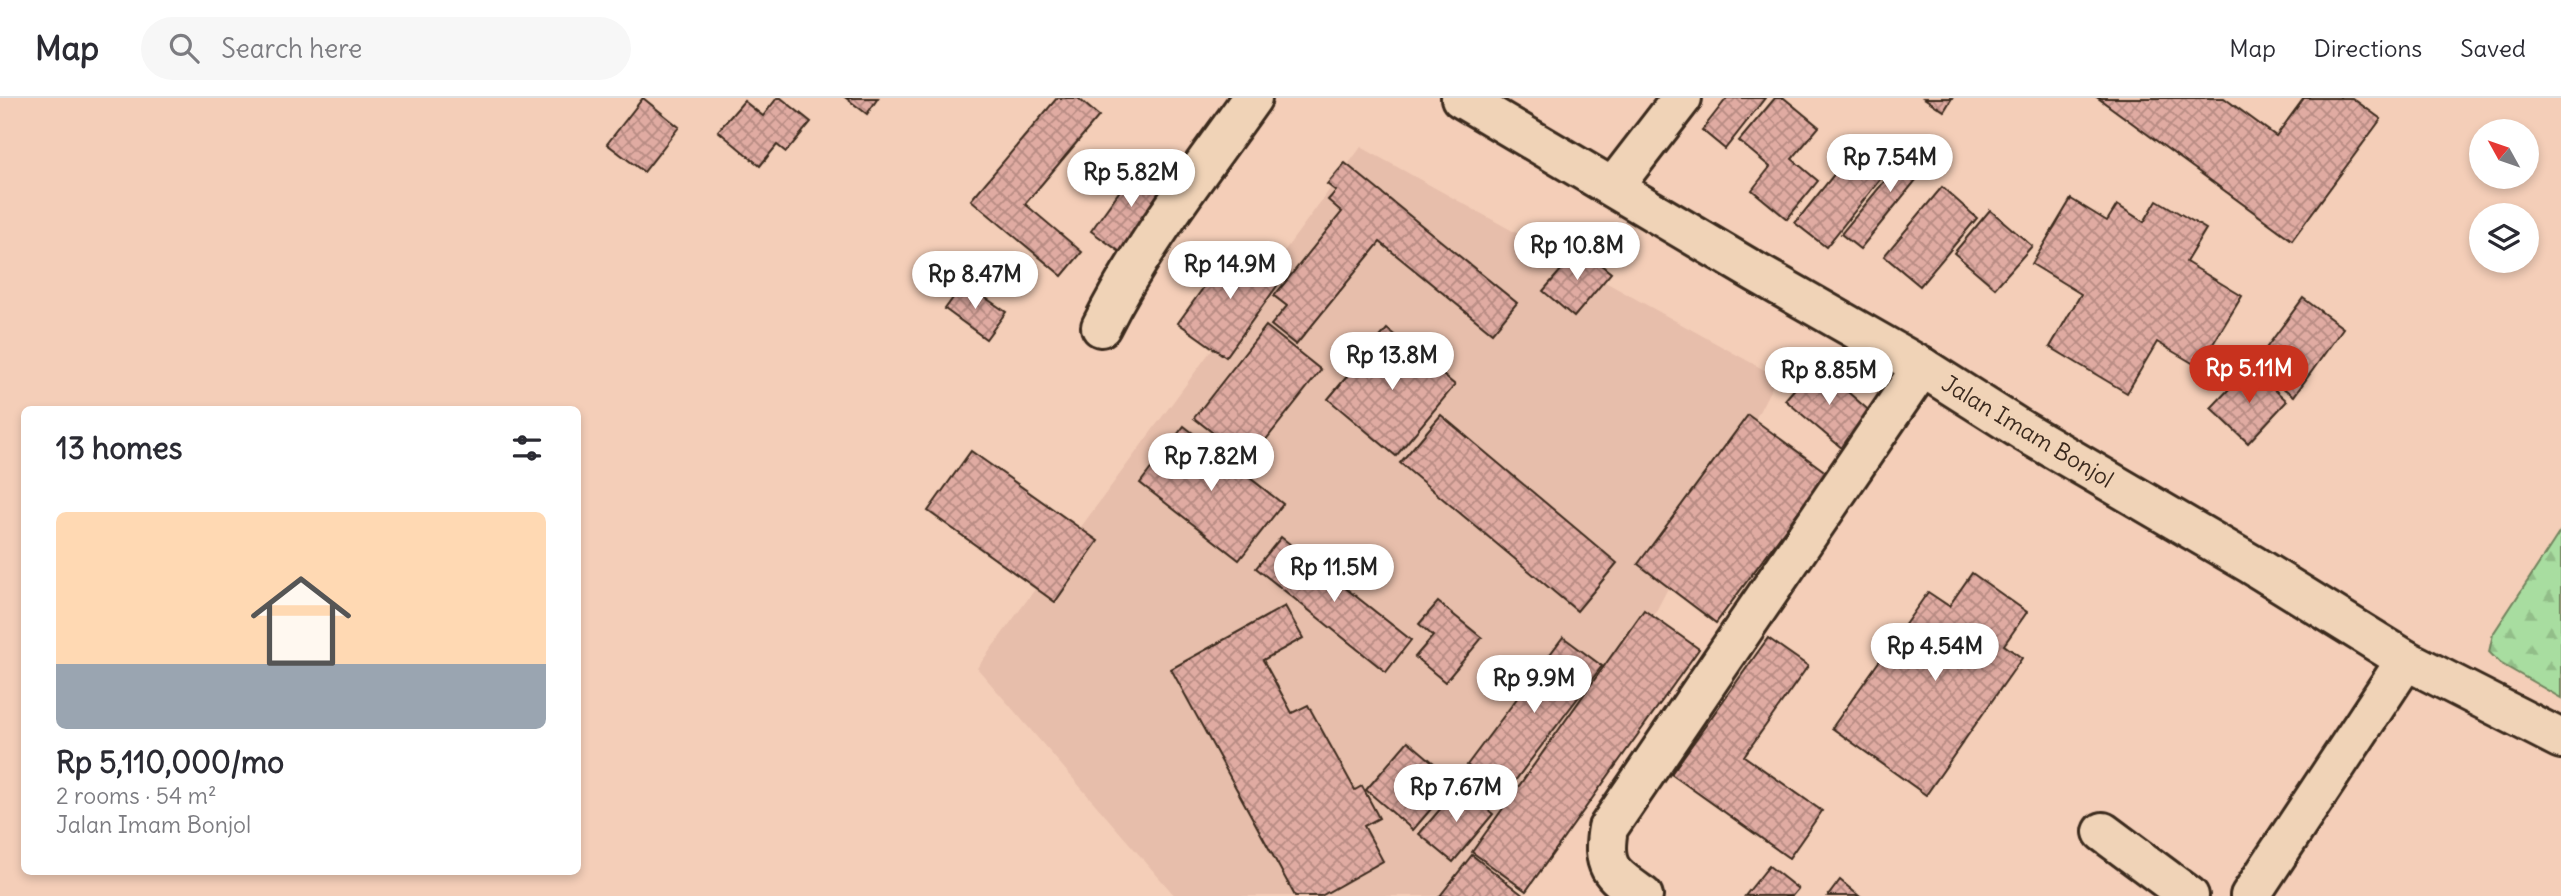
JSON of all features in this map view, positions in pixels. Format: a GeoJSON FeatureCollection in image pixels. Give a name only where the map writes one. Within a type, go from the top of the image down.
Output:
{"type":"FeatureCollection","features":[{"type":"Feature","properties":{"kind":"street"},"geometry":{"type":"LineString","coordinates":[[1101,327],[1143,252],[1252,98]]}},
{"type":"Feature","properties":{"kind":"street","name":"Jalan Imam Bonjol"},"geometry":{"type":"LineString","coordinates":[[1461,98],[1922,367],[2023,431],[2251,564],[2406,660],[2561,739]]}},
{"type":"Feature","properties":{"kind":"street"},"geometry":{"type":"LineString","coordinates":[[1614,187],[1682,98]]}},
{"type":"Feature","properties":{"kind":"street"},"geometry":{"type":"LineString","coordinates":[[1643,896],[1618,878],[1608,865],[1604,849],[1608,828],[1922,367]]}},
{"type":"Feature","properties":{"kind":"street"},"geometry":{"type":"LineString","coordinates":[[2250,896],[2406,660]]}},
{"type":"Feature","properties":{"kind":"street"},"geometry":{"type":"LineString","coordinates":[[2102,832],[2189,896]]}},
{"type":"Feature","properties":{"kind":"shaded area"},"geometry":{"type":"Polygon","coordinates":[[[1361,147],[1777,377],[1509,896],[1175,896],[977,668],[1361,147]]]}},
{"type":"Feature","properties":{"kind":"green space"},"geometry":{"type":"Polygon","coordinates":[[[2561,530],[2561,698],[2500,663],[2489,652],[2493,634],[2561,530]]]}},
{"type":"Feature","properties":{"kind":"building"},"geometry":{"type":"Polygon","coordinates":[[[643,98],[679,127],[644,172],[607,144],[643,98]]]}},
{"type":"Feature","properties":{"kind":"building"},"geometry":{"type":"Polygon","coordinates":[[[777,98],[781,98],[811,122],[786,152],[777,145],[760,166],[718,131],[744,101],[763,116],[777,98]]]}},
{"type":"Feature","properties":{"kind":"building"},"geometry":{"type":"Polygon","coordinates":[[[846,98],[878,98],[867,114],[846,98]]]}},
{"type":"Feature","properties":{"kind":"building"},"geometry":{"type":"Polygon","coordinates":[[[1057,98],[1078,98],[1099,116],[1025,204],[1082,252],[1062,276],[971,200],[1057,98]]]}},
{"type":"Feature","properties":{"kind":"building"},"geometry":{"type":"Polygon","coordinates":[[[1727,98],[1765,98],[1725,149],[1702,130],[1727,98]]]}},
{"type":"Feature","properties":{"kind":"building"},"geometry":{"type":"Polygon","coordinates":[[[1775,98],[1784,98],[1819,127],[1792,159],[1818,181],[1787,219],[1752,190],[1770,167],[1739,141],[1775,98]]]}},
{"type":"Feature","properties":{"kind":"building"},"geometry":{"type":"Polygon","coordinates":[[[1924,98],[1952,98],[1944,111],[1924,98]]]}},
{"type":"Feature","properties":{"kind":"building"},"geometry":{"type":"Polygon","coordinates":[[[2098,98],[2224,98],[2276,136],[2304,98],[2352,98],[2381,119],[2292,240],[2098,98]]]}},
{"type":"Feature","properties":{"kind":"building"},"geometry":{"type":"Polygon","coordinates":[[[1864,137],[1894,162],[1826,247],[1795,223],[1864,137]]]}},
{"type":"Feature","properties":{"kind":"building"},"geometry":{"type":"Polygon","coordinates":[[[1920,138],[1938,153],[1860,249],[1841,234],[1920,138]]]}},
{"type":"Feature","properties":{"kind":"building"},"geometry":{"type":"Polygon","coordinates":[[[1345,163],[1517,303],[1492,333],[1380,242],[1296,345],[1271,325],[1287,306],[1274,296],[1342,212],[1328,200],[1336,191],[1327,184],[1345,163]]]}},
{"type":"Feature","properties":{"kind":"building"},"geometry":{"type":"Polygon","coordinates":[[[1139,164],[1171,187],[1123,254],[1091,231],[1139,164]]]}},
{"type":"Feature","properties":{"kind":"building"},"geometry":{"type":"Polygon","coordinates":[[[1942,187],[1977,218],[1920,286],[1884,256],[1942,187]]]}},
{"type":"Feature","properties":{"kind":"building"},"geometry":{"type":"Polygon","coordinates":[[[2071,199],[2107,221],[2117,205],[2144,222],[2157,200],[2206,229],[2186,262],[2242,296],[2199,367],[2157,342],[2127,393],[2050,347],[2081,294],[2032,264],[2071,199]]]}},
{"type":"Feature","properties":{"kind":"building"},"geometry":{"type":"Polygon","coordinates":[[[1990,210],[2032,246],[1995,288],[1954,253],[1990,210]]]}},
{"type":"Feature","properties":{"kind":"building"},"geometry":{"type":"Polygon","coordinates":[[[1234,245],[1282,279],[1226,357],[1178,323],[1234,245]]]}},
{"type":"Feature","properties":{"kind":"building"},"geometry":{"type":"Polygon","coordinates":[[[1580,248],[1611,273],[1574,317],[1543,291],[1580,248]]]}},
{"type":"Feature","properties":{"kind":"building"},"geometry":{"type":"Polygon","coordinates":[[[964,283],[1006,312],[986,339],[945,309],[964,283]]]}},
{"type":"Feature","properties":{"kind":"building"},"geometry":{"type":"Polygon","coordinates":[[[2303,298],[2343,328],[2294,396],[2253,366],[2303,298]]]}},
{"type":"Feature","properties":{"kind":"building"},"geometry":{"type":"Polygon","coordinates":[[[1266,326],[1321,370],[1249,461],[1194,418],[1266,326]]]}},
{"type":"Feature","properties":{"kind":"building"},"geometry":{"type":"Polygon","coordinates":[[[1387,329],[1455,385],[1396,456],[1328,399],[1387,329]]]}},
{"type":"Feature","properties":{"kind":"building"},"geometry":{"type":"Polygon","coordinates":[[[1816,364],[1873,414],[1843,449],[1785,400],[1816,364]]]}},
{"type":"Feature","properties":{"kind":"building"},"geometry":{"type":"Polygon","coordinates":[[[2250,367],[2287,401],[2248,443],[2211,408],[2250,367]]]}},
{"type":"Feature","properties":{"kind":"building"},"geometry":{"type":"Polygon","coordinates":[[[1441,415],[1617,563],[1577,611],[1400,463],[1441,415]]]}},
{"type":"Feature","properties":{"kind":"building"},"geometry":{"type":"Polygon","coordinates":[[[1748,415],[1827,473],[1716,623],[1638,564],[1748,415]]]}},
{"type":"Feature","properties":{"kind":"building"},"geometry":{"type":"Polygon","coordinates":[[[1184,426],[1283,504],[1239,560],[1140,483],[1184,426]]]}},
{"type":"Feature","properties":{"kind":"building"},"geometry":{"type":"Polygon","coordinates":[[[971,451],[1098,541],[1055,602],[928,511],[971,451]]]}},
{"type":"Feature","properties":{"kind":"building"},"geometry":{"type":"Polygon","coordinates":[[[1281,537],[1411,640],[1386,672],[1256,568],[1281,537]]]}},
{"type":"Feature","properties":{"kind":"building"},"geometry":{"type":"Polygon","coordinates":[[[1972,573],[2027,612],[2004,645],[2022,658],[1926,795],[1832,728],[1928,592],[1949,606],[1972,573]]]}},
{"type":"Feature","properties":{"kind":"building"},"geometry":{"type":"Polygon","coordinates":[[[1438,602],[1482,638],[1445,682],[1415,657],[1433,636],[1419,624],[1438,602]]]}},
{"type":"Feature","properties":{"kind":"building"},"geometry":{"type":"Polygon","coordinates":[[[1285,606],[1303,638],[1263,660],[1292,713],[1308,705],[1355,790],[1362,786],[1379,818],[1364,826],[1383,861],[1321,896],[1295,896],[1171,669],[1285,606]]]}},
{"type":"Feature","properties":{"kind":"building"},"geometry":{"type":"Polygon","coordinates":[[[1644,610],[1699,649],[1526,891],[1472,852],[1644,610]]]}},
{"type":"Feature","properties":{"kind":"building"},"geometry":{"type":"Polygon","coordinates":[[[1563,637],[1602,666],[1505,794],[1467,765],[1563,637]]]}},
{"type":"Feature","properties":{"kind":"building"},"geometry":{"type":"Polygon","coordinates":[[[1768,638],[1808,666],[1744,756],[1822,811],[1789,858],[1671,774],[1768,638]]]}},
{"type":"Feature","properties":{"kind":"building"},"geometry":{"type":"Polygon","coordinates":[[[1408,741],[1455,781],[1413,830],[1366,790],[1408,741]]]}},
{"type":"Feature","properties":{"kind":"building"},"geometry":{"type":"Polygon","coordinates":[[[1460,786],[1493,814],[1453,862],[1419,834],[1460,786]]]}},
{"type":"Feature","properties":{"kind":"building"},"geometry":{"type":"Polygon","coordinates":[[[1472,855],[1524,896],[1440,896],[1472,855]]]}},
{"type":"Feature","properties":{"kind":"building"},"geometry":{"type":"Polygon","coordinates":[[[1769,866],[1798,889],[1792,896],[1745,896],[1769,866]]]}},
{"type":"Feature","properties":{"kind":"building"},"geometry":{"type":"Polygon","coordinates":[[[1840,880],[1859,896],[1828,896],[1840,880]]]}}]}
